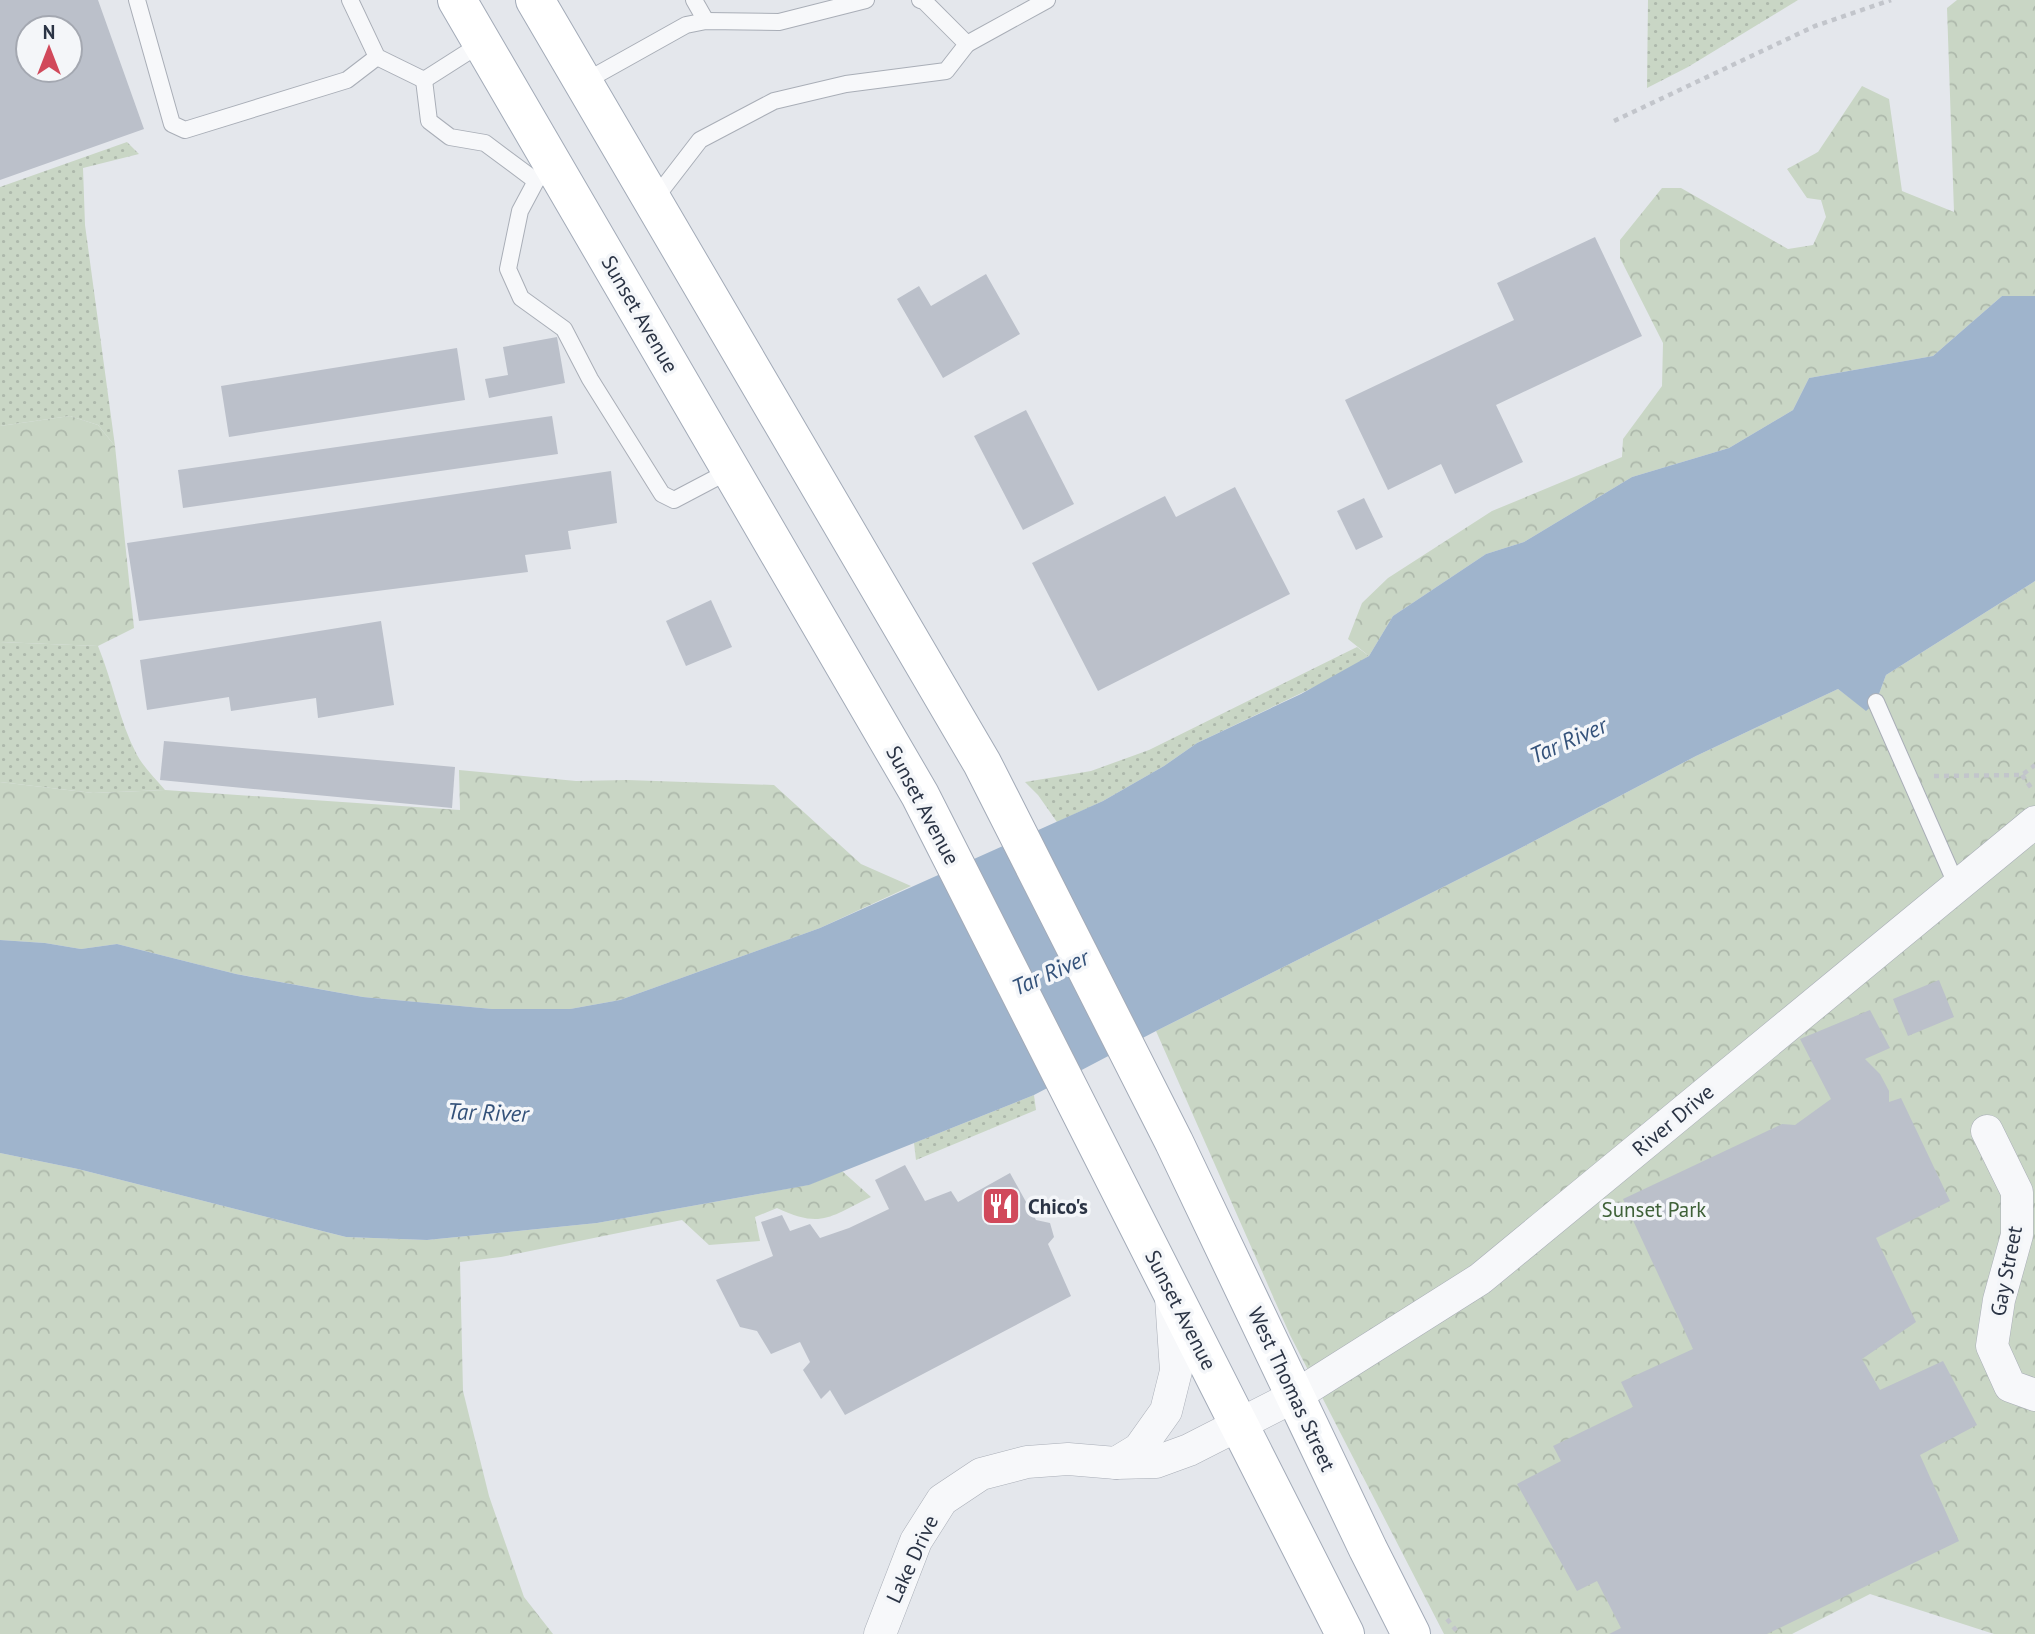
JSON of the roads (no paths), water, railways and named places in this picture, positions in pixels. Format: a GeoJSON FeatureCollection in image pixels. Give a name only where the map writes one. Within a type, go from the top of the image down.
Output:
{"type":"FeatureCollection","features":[{"type":"Feature","properties":{"kind":"main road","name":"Sunset Avenue"},"geometry":{"type":"LineString","coordinates":[[457,0],[482,43],[544,172],[731,470],[920,794],[1345,1634]]}},
{"type":"Feature","properties":{"kind":"main road"},"geometry":{"type":"LineString","coordinates":[[536,0],[653,201]]}},
{"type":"Feature","properties":{"kind":"main road","name":"West Thomas Street"},"geometry":{"type":"LineString","coordinates":[[653,201],[982,763],[1174,1142],[1411,1634]]}},
{"type":"Feature","properties":{"kind":"street","name":"River Drive"},"geometry":{"type":"LineString","coordinates":[[1295,1396],[1480,1279],[2035,822]]}},
{"type":"Feature","properties":{"kind":"street","name":"Gay Street"},"geometry":{"type":"LineString","coordinates":[[1987,1131],[2017,1192],[2017,1236],[1999,1300],[1992,1346],[2010,1386],[2035,1395]]}},
{"type":"Feature","properties":{"kind":"street"},"geometry":{"type":"LineString","coordinates":[[1116,1463],[1139,1449],[1166,1411],[1176,1371],[1171,1289]]}},
{"type":"Feature","properties":{"kind":"street","name":"Lake Drive"},"geometry":{"type":"LineString","coordinates":[[880,1634],[916,1541],[942,1500],[981,1474],[1027,1462],[1068,1459],[1116,1463],[1156,1462],[1189,1450],[1295,1396]]}},
{"type":"Feature","properties":{"kind":"lane"},"geometry":{"type":"LineString","coordinates":[[137,0],[172,124],[185,130],[347,80],[377,57]]}},
{"type":"Feature","properties":{"kind":"lane"},"geometry":{"type":"LineString","coordinates":[[350,0],[377,57],[424,80]]}},
{"type":"Feature","properties":{"kind":"lane"},"geometry":{"type":"LineString","coordinates":[[694,0],[706,21]]}},
{"type":"Feature","properties":{"kind":"lane"},"geometry":{"type":"LineString","coordinates":[[584,82],[686,25],[706,21],[779,22],[866,0]]}},
{"type":"Feature","properties":{"kind":"lane"},"geometry":{"type":"LineString","coordinates":[[920,0],[967,44]]}},
{"type":"Feature","properties":{"kind":"lane"},"geometry":{"type":"LineString","coordinates":[[653,201],[700,140],[774,101],[846,84],[946,71],[967,44],[1047,0]]}},
{"type":"Feature","properties":{"kind":"lane"},"geometry":{"type":"LineString","coordinates":[[424,80],[482,43]]}},
{"type":"Feature","properties":{"kind":"lane"},"geometry":{"type":"LineString","coordinates":[[424,80],[429,121],[450,137],[485,143],[544,172],[520,211],[508,269],[521,298],[564,329],[590,379],[663,494],[674,500],[731,470]]}},
{"type":"Feature","properties":{"kind":"lane"},"geometry":{"type":"LineString","coordinates":[[1876,702],[1957,886]]}},
{"type":"Feature","properties":{"kind":"water","name":"Tar River"},"geometry":{"type":"Polygon","coordinates":[[[2002,296],[2035,296],[2035,581],[1886,675],[1876,702],[1866,711],[1838,689],[1696,756],[1034,1095],[809,1185],[597,1223],[427,1240],[346,1237],[78,1169],[0,1153],[0,940],[81,949],[117,944],[236,974],[363,997],[492,1009],[570,1009],[620,1000],[820,928],[1103,801],[1164,766],[1197,743],[1301,694],[1369,656],[1393,616],[1486,554],[1524,542],[1632,477],[1729,448],[1793,410],[1809,378],[1933,356],[2002,296]]]}},
{"type":"Feature","properties":{"kind":"place","name":"Chico's"},"geometry":{"type":"Point","coordinates":[1001,1206]}},
{"type":"Feature","properties":{"kind":"park label","name":"Sunset Park"},"geometry":{"type":"Point","coordinates":[1654,1209]}}]}
